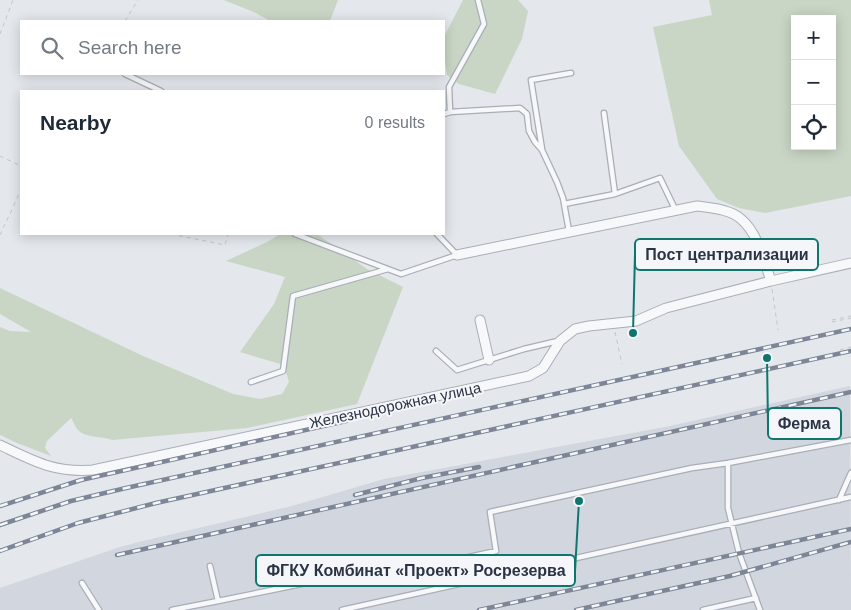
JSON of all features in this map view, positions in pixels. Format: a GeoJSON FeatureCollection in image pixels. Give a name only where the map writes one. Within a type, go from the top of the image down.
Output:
{"type":"FeatureCollection","features":[{"type":"Feature","properties":{"kind":"street"},"geometry":{"type":"LineString","coordinates":[[457,255],[697,206],[725,211],[740,218],[753,233],[771,281]]}},
{"type":"Feature","properties":{"kind":"street","name":"Железнодорожная улица"},"geometry":{"type":"LineString","coordinates":[[0,445],[37,463],[56,469],[74,472],[93,470],[529,376],[543,368],[560,341],[575,329],[636,321],[666,308],[851,263]]}},
{"type":"Feature","properties":{"kind":"street"},"geometry":{"type":"LineString","coordinates":[[480,320],[489,360]]}},
{"type":"Feature","properties":{"kind":"lane"},"geometry":{"type":"LineString","coordinates":[[450,112],[450,87],[484,24],[478,0]]}},
{"type":"Feature","properties":{"kind":"lane"},"geometry":{"type":"LineString","coordinates":[[542,150],[531,80],[571,73]]}},
{"type":"Feature","properties":{"kind":"lane"},"geometry":{"type":"LineString","coordinates":[[127,75],[159,90]]}},
{"type":"Feature","properties":{"kind":"lane"},"geometry":{"type":"LineString","coordinates":[[445,114],[520,108],[527,114],[529,130],[535,142],[542,150],[557,182],[564,204],[569,231]]}},
{"type":"Feature","properties":{"kind":"lane"},"geometry":{"type":"LineString","coordinates":[[604,113],[616,194]]}},
{"type":"Feature","properties":{"kind":"lane"},"geometry":{"type":"LineString","coordinates":[[564,204],[616,194],[660,178],[675,209]]}},
{"type":"Feature","properties":{"kind":"lane"},"geometry":{"type":"LineString","coordinates":[[298,235],[401,274],[457,255],[439,235]]}},
{"type":"Feature","properties":{"kind":"lane"},"geometry":{"type":"LineString","coordinates":[[251,382],[283,371],[293,296],[388,269]]}},
{"type":"Feature","properties":{"kind":"lane"},"geometry":{"type":"LineString","coordinates":[[436,351],[457,370],[524,349],[560,341]]}},
{"type":"Feature","properties":{"kind":"lane"},"geometry":{"type":"LineString","coordinates":[[172,610],[360,572],[375,578],[496,551],[490,512],[692,468],[851,440]]}},
{"type":"Feature","properties":{"kind":"lane"},"geometry":{"type":"LineString","coordinates":[[728,463],[728,508],[739,553],[760,610]]}},
{"type":"Feature","properties":{"kind":"lane"},"geometry":{"type":"LineString","coordinates":[[839,500],[851,473]]}},
{"type":"Feature","properties":{"kind":"lane"},"geometry":{"type":"LineString","coordinates":[[342,610],[851,497]]}},
{"type":"Feature","properties":{"kind":"lane"},"geometry":{"type":"LineString","coordinates":[[210,566],[218,601]]}},
{"type":"Feature","properties":{"kind":"lane"},"geometry":{"type":"LineString","coordinates":[[82,583],[99,610]]}},
{"type":"Feature","properties":{"kind":"lane"},"geometry":{"type":"LineString","coordinates":[[703,610],[756,598]]}},
{"type":"Feature","properties":{"kind":"path"},"geometry":{"type":"LineString","coordinates":[[0,34],[13,0]]}},
{"type":"Feature","properties":{"kind":"path"},"geometry":{"type":"LineString","coordinates":[[126,20],[138,0]]}},
{"type":"Feature","properties":{"kind":"path"},"geometry":{"type":"LineString","coordinates":[[0,156],[20,166]]}},
{"type":"Feature","properties":{"kind":"path"},"geometry":{"type":"LineString","coordinates":[[0,235],[20,192]]}},
{"type":"Feature","properties":{"kind":"path"},"geometry":{"type":"LineString","coordinates":[[176,235],[225,245],[228,235]]}},
{"type":"Feature","properties":{"kind":"path"},"geometry":{"type":"LineString","coordinates":[[771,281],[778,330]]}},
{"type":"Feature","properties":{"kind":"path"},"geometry":{"type":"LineString","coordinates":[[832,321],[851,317]]}},
{"type":"Feature","properties":{"kind":"path"},"geometry":{"type":"LineString","coordinates":[[614,324],[622,364]]}},
{"type":"Feature","properties":{"kind":"path"},"geometry":{"type":"LineString","coordinates":[[840,350],[851,347]]}},
{"type":"Feature","properties":{"kind":"shaded area"},"geometry":{"type":"Polygon","coordinates":[[[850,386],[851,610],[0,610],[0,588],[120,547],[292,506],[384,479],[670,426],[850,386]]]}},
{"type":"Feature","properties":{"kind":"green space"},"geometry":{"type":"Polygon","coordinates":[[[224,0],[338,0],[330,20],[268,20],[224,0]]]}},
{"type":"Feature","properties":{"kind":"green space"},"geometry":{"type":"Polygon","coordinates":[[[463,0],[518,0],[528,11],[522,39],[495,94],[459,84],[447,75],[445,35],[463,0]]]}},
{"type":"Feature","properties":{"kind":"green space"},"geometry":{"type":"Polygon","coordinates":[[[709,0],[851,0],[851,196],[765,213],[739,208],[717,199],[679,146],[653,27],[712,15],[709,0]]]}},
{"type":"Feature","properties":{"kind":"green space"},"geometry":{"type":"Polygon","coordinates":[[[278,235],[318,235],[367,269],[403,287],[357,404],[247,428],[112,440],[80,432],[71,418],[47,441],[45,448],[51,456],[0,435],[0,327],[10,331],[31,332],[0,314],[0,288],[141,355],[233,394],[260,399],[282,394],[289,382],[284,365],[240,352],[274,304],[285,277],[226,261],[278,235]]]}},
{"type":"Feature","properties":{"kind":"railway"},"geometry":{"type":"LineString","coordinates":[[0,525],[71,501],[126,488],[851,329]]}},
{"type":"Feature","properties":{"kind":"railway"},"geometry":{"type":"LineString","coordinates":[[0,551],[78,523],[156,503],[851,351]]}},
{"type":"Feature","properties":{"kind":"railway"},"geometry":{"type":"LineString","coordinates":[[117,555],[851,392]]}},
{"type":"Feature","properties":{"kind":"railway"},"geometry":{"type":"LineString","coordinates":[[0,506],[81,480],[346,421]]}},
{"type":"Feature","properties":{"kind":"railway"},"geometry":{"type":"LineString","coordinates":[[355,495],[422,478],[479,467]]}},
{"type":"Feature","properties":{"kind":"railway"},"geometry":{"type":"LineString","coordinates":[[479,610],[851,529]]}},
{"type":"Feature","properties":{"kind":"railway"},"geometry":{"type":"LineString","coordinates":[[576,610],[730,576],[851,542]]}},
{"type":"Feature","properties":{"kind":"place","name":"Пост централизации"},"geometry":{"type":"Point","coordinates":[633,333]}},
{"type":"Feature","properties":{"kind":"place","name":"Ферма"},"geometry":{"type":"Point","coordinates":[767,358]}},
{"type":"Feature","properties":{"kind":"place","name":"ФГКУ Комбинат «Проект» Росрезерва"},"geometry":{"type":"Point","coordinates":[579,501]}}]}
